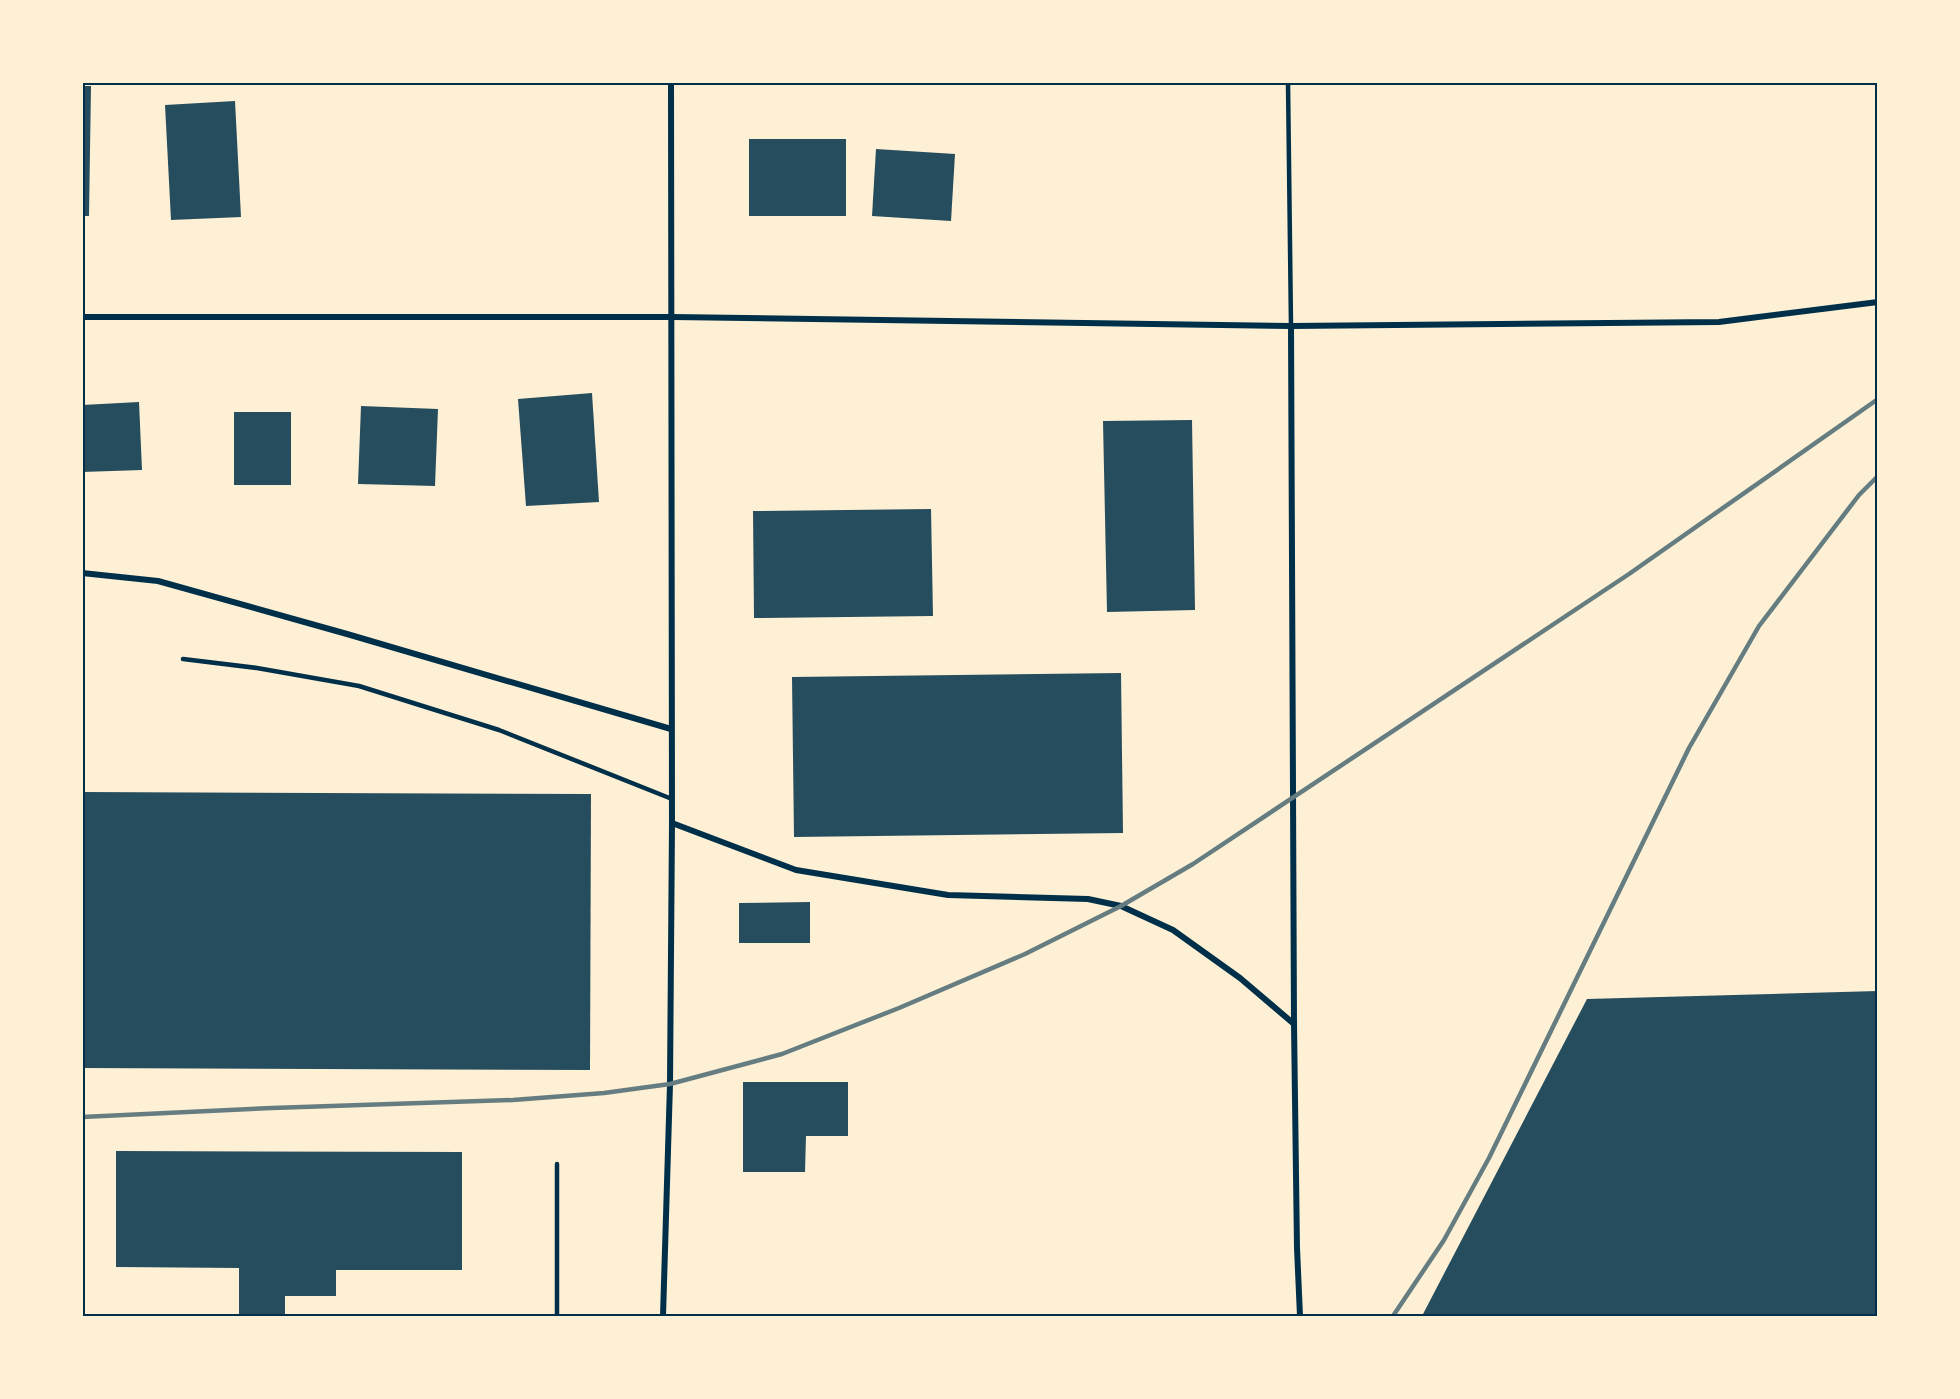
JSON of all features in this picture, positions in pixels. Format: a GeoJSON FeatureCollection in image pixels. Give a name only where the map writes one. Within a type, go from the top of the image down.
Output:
{"type":"FeatureCollection","features":[{"type":"Feature","properties":{"kind":"street"},"geometry":{"type":"LineString","coordinates":[[663,1317],[670,1084],[672,823],[671,82]]}},
{"type":"Feature","properties":{"kind":"street"},"geometry":{"type":"LineString","coordinates":[[82,317],[673,317],[1291,326],[1719,322],[1878,302]]}},
{"type":"Feature","properties":{"kind":"street"},"geometry":{"type":"LineString","coordinates":[[1291,326],[1294,1024],[1300,1317]]}},
{"type":"Feature","properties":{"kind":"street"},"geometry":{"type":"LineString","coordinates":[[82,573],[158,581],[671,729]]}},
{"type":"Feature","properties":{"kind":"street"},"geometry":{"type":"LineString","coordinates":[[672,823],[796,870],[948,895],[1088,899],[1121,906],[1173,930],[1240,978],[1294,1024]]}},
{"type":"Feature","properties":{"kind":"lane"},"geometry":{"type":"LineString","coordinates":[[1288,82],[1291,326]]}},
{"type":"Feature","properties":{"kind":"lane"},"geometry":{"type":"LineString","coordinates":[[183,659],[256,668],[359,687],[499,730],[672,799]]}},
{"type":"Feature","properties":{"kind":"lane"},"geometry":{"type":"LineString","coordinates":[[557,1164],[557,1317]]}},
{"type":"Feature","properties":{"kind":"building"},"geometry":{"type":"Polygon","coordinates":[[[82,86],[91,86],[89,216],[82,216],[82,86]]]}},
{"type":"Feature","properties":{"kind":"building"},"geometry":{"type":"Polygon","coordinates":[[[235,101],[241,217],[171,220],[165,105],[235,101]]]}},
{"type":"Feature","properties":{"kind":"building"},"geometry":{"type":"Polygon","coordinates":[[[749,139],[846,139],[846,216],[749,216],[749,139]]]}},
{"type":"Feature","properties":{"kind":"building"},"geometry":{"type":"Polygon","coordinates":[[[876,149],[955,154],[951,221],[872,216],[876,149]]]}},
{"type":"Feature","properties":{"kind":"building"},"geometry":{"type":"Polygon","coordinates":[[[592,393],[599,502],[526,506],[518,399],[592,393]]]}},
{"type":"Feature","properties":{"kind":"building"},"geometry":{"type":"Polygon","coordinates":[[[139,402],[142,470],[82,472],[82,405],[139,402]]]}},
{"type":"Feature","properties":{"kind":"building"},"geometry":{"type":"Polygon","coordinates":[[[361,406],[438,409],[435,486],[358,484],[361,406]]]}},
{"type":"Feature","properties":{"kind":"building"},"geometry":{"type":"Polygon","coordinates":[[[234,412],[291,412],[291,485],[234,485],[234,412]]]}},
{"type":"Feature","properties":{"kind":"building"},"geometry":{"type":"Polygon","coordinates":[[[1192,420],[1195,610],[1107,612],[1103,421],[1192,420]]]}},
{"type":"Feature","properties":{"kind":"building"},"geometry":{"type":"Polygon","coordinates":[[[931,509],[933,616],[754,618],[753,511],[931,509]]]}},
{"type":"Feature","properties":{"kind":"building"},"geometry":{"type":"Polygon","coordinates":[[[1121,673],[1123,833],[794,837],[792,677],[1121,673]]]}},
{"type":"Feature","properties":{"kind":"building"},"geometry":{"type":"Polygon","coordinates":[[[82,792],[591,794],[590,1070],[82,1068],[82,792]]]}},
{"type":"Feature","properties":{"kind":"building"},"geometry":{"type":"Polygon","coordinates":[[[810,902],[810,943],[739,943],[739,903],[810,902]]]}},
{"type":"Feature","properties":{"kind":"building"},"geometry":{"type":"Polygon","coordinates":[[[1878,991],[1878,1316],[1422,1316],[1587,999],[1878,991]]]}},
{"type":"Feature","properties":{"kind":"building"},"geometry":{"type":"Polygon","coordinates":[[[743,1082],[848,1082],[848,1136],[806,1136],[805,1172],[743,1172],[743,1082]]]}},
{"type":"Feature","properties":{"kind":"building"},"geometry":{"type":"Polygon","coordinates":[[[116,1151],[462,1152],[462,1270],[336,1270],[336,1296],[285,1296],[285,1316],[239,1316],[239,1268],[116,1267],[116,1151]]]}},
{"type":"Feature","properties":{"kind":"railway"},"geometry":{"type":"LineString","coordinates":[[82,1117],[513,1100],[604,1093],[670,1084],[782,1054],[899,1008],[1025,954],[1121,906],[1193,864],[1629,574],[1878,399]]}},
{"type":"Feature","properties":{"kind":"railway"},"geometry":{"type":"LineString","coordinates":[[1393,1316],[1444,1240],[1489,1158],[1689,748],[1759,626],[1859,495],[1878,476]]}}]}
